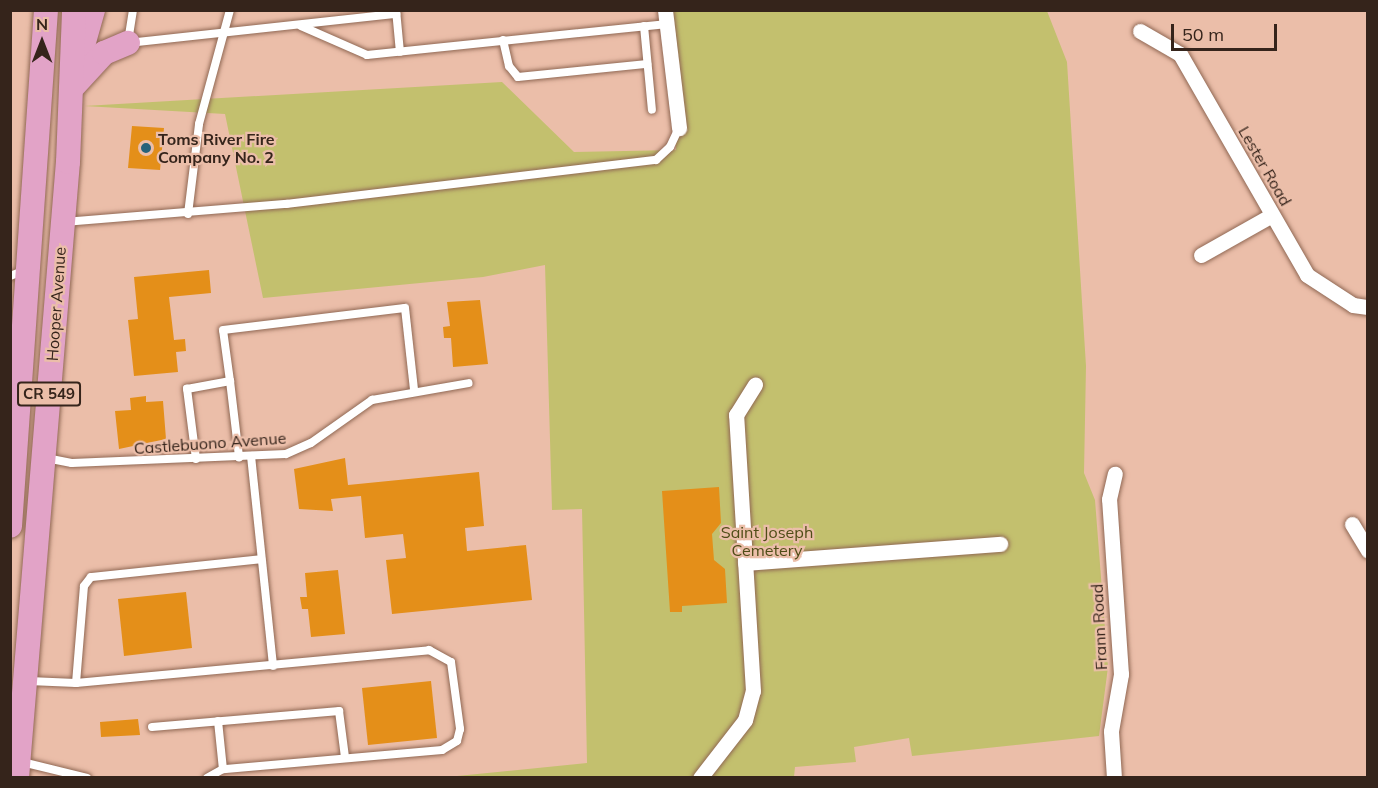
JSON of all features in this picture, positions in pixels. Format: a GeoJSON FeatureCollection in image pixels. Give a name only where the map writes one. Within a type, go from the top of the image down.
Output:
{"type":"FeatureCollection","features":[{"type":"Feature","properties":{"kind":"main road","name":"Hooper Avenue"},"geometry":{"type":"LineString","coordinates":[[10,526],[15,396],[26,335],[20,272],[46,10]]}},
{"type":"Feature","properties":{"kind":"main road","name":"Hooper Avenue"},"geometry":{"type":"LineString","coordinates":[[18,769],[69,143],[74,10]]}},
{"type":"Feature","properties":{"kind":"main road"},"geometry":{"type":"LineString","coordinates":[[71,89],[93,10]]}},
{"type":"Feature","properties":{"kind":"main road"},"geometry":{"type":"LineString","coordinates":[[71,89],[104,53],[128,43]]}},
{"type":"Feature","properties":{"kind":"main road"},"geometry":{"type":"LineString","coordinates":[[26,335],[54,166],[69,143]]}},
{"type":"Feature","properties":{"kind":"street"},"geometry":{"type":"LineString","coordinates":[[666,17],[679,128]]}},
{"type":"Feature","properties":{"kind":"street","name":"Lester Road"},"geometry":{"type":"LineString","coordinates":[[1140,31],[1180,54],[1307,275],[1353,305],[1368,307]]}},
{"type":"Feature","properties":{"kind":"street"},"geometry":{"type":"LineString","coordinates":[[1201,255],[1272,215]]}},
{"type":"Feature","properties":{"kind":"street"},"geometry":{"type":"LineString","coordinates":[[700,777],[751,707],[736,415],[755,384]]}},
{"type":"Feature","properties":{"kind":"street","name":"Frann Road"},"geometry":{"type":"LineString","coordinates":[[1114,777],[1111,731],[1121,674],[1109,499],[1115,474]]}},
{"type":"Feature","properties":{"kind":"street"},"geometry":{"type":"LineString","coordinates":[[1352,524],[1368,551]]}},
{"type":"Feature","properties":{"kind":"street"},"geometry":{"type":"LineString","coordinates":[[745,563],[1000,544]]}},
{"type":"Feature","properties":{"kind":"lane"},"geometry":{"type":"LineString","coordinates":[[133,10],[128,43],[301,26],[396,12],[400,52]]}},
{"type":"Feature","properties":{"kind":"lane"},"geometry":{"type":"LineString","coordinates":[[188,214],[199,124],[228,33],[230,10]]}},
{"type":"Feature","properties":{"kind":"lane"},"geometry":{"type":"LineString","coordinates":[[301,26],[367,55],[644,26],[666,17]]}},
{"type":"Feature","properties":{"kind":"lane"},"geometry":{"type":"LineString","coordinates":[[644,26],[652,110]]}},
{"type":"Feature","properties":{"kind":"lane"},"geometry":{"type":"LineString","coordinates":[[503,40],[509,66],[518,77],[647,64]]}},
{"type":"Feature","properties":{"kind":"lane"},"geometry":{"type":"LineString","coordinates":[[63,223],[188,214],[657,160],[670,147],[679,128]]}},
{"type":"Feature","properties":{"kind":"lane"},"geometry":{"type":"LineString","coordinates":[[239,457],[223,330],[405,308],[414,390]]}},
{"type":"Feature","properties":{"kind":"lane"},"geometry":{"type":"LineString","coordinates":[[196,459],[187,389],[230,381]]}},
{"type":"Feature","properties":{"kind":"lane","name":"Castlebuono Avenue"},"geometry":{"type":"LineString","coordinates":[[44,458],[72,464],[286,454],[311,443],[372,400],[414,390],[469,383]]}},
{"type":"Feature","properties":{"kind":"lane"},"geometry":{"type":"LineString","coordinates":[[251,456],[273,666]]}},
{"type":"Feature","properties":{"kind":"lane"},"geometry":{"type":"LineString","coordinates":[[76,683],[84,586],[91,577],[261,560]]}},
{"type":"Feature","properties":{"kind":"lane"},"geometry":{"type":"LineString","coordinates":[[26,681],[76,683],[429,650],[451,662],[460,729],[454,744],[442,750],[223,769],[207,777]]}},
{"type":"Feature","properties":{"kind":"lane"},"geometry":{"type":"LineString","coordinates":[[152,727],[339,711],[345,757]]}},
{"type":"Feature","properties":{"kind":"lane"},"geometry":{"type":"LineString","coordinates":[[218,721],[223,769]]}},
{"type":"Feature","properties":{"kind":"lane"},"geometry":{"type":"LineString","coordinates":[[18,769],[87,777]]}},
{"type":"Feature","properties":{"kind":"green space","name":"Saint Joseph Cemetery"},"geometry":{"type":"Polygon","coordinates":[[[672,11],[1047,11],[1067,62],[1086,366],[1084,473],[1095,500],[1108,667],[1099,736],[912,756],[909,738],[854,747],[856,762],[795,767],[794,777],[447,777],[587,763],[582,509],[552,510],[545,265],[483,277],[263,298],[225,114],[84,106],[502,82],[574,152],[676,150],[672,11]]]}},
{"type":"Feature","properties":{"kind":"building","name":"Toms River Fire Company No. 2"},"geometry":{"type":"Polygon","coordinates":[[[132,126],[164,128],[160,170],[128,168],[132,126]]]}},
{"type":"Feature","properties":{"kind":"building"},"geometry":{"type":"Polygon","coordinates":[[[209,270],[211,293],[169,297],[174,340],[185,339],[186,351],[176,352],[178,372],[134,376],[128,320],[138,319],[134,277],[209,270]]]}},
{"type":"Feature","properties":{"kind":"building"},"geometry":{"type":"Polygon","coordinates":[[[480,300],[488,364],[453,367],[451,338],[444,338],[443,327],[450,326],[447,302],[480,300]]]}},
{"type":"Feature","properties":{"kind":"building"},"geometry":{"type":"Polygon","coordinates":[[[146,396],[146,402],[163,401],[166,439],[119,449],[115,411],[131,410],[130,398],[146,396]]]}},
{"type":"Feature","properties":{"kind":"building"},"geometry":{"type":"Polygon","coordinates":[[[345,458],[348,485],[479,472],[484,526],[465,528],[467,551],[526,545],[532,600],[392,614],[386,560],[406,558],[403,534],[365,538],[361,496],[331,499],[333,511],[299,509],[294,469],[345,458]]]}},
{"type":"Feature","properties":{"kind":"building"},"geometry":{"type":"Polygon","coordinates":[[[719,487],[721,523],[712,534],[714,560],[725,569],[727,603],[682,606],[682,612],[670,612],[662,491],[719,487]]]}},
{"type":"Feature","properties":{"kind":"building"},"geometry":{"type":"Polygon","coordinates":[[[338,570],[345,634],[311,637],[308,609],[302,609],[300,597],[307,597],[305,573],[338,570]]]}},
{"type":"Feature","properties":{"kind":"building"},"geometry":{"type":"Polygon","coordinates":[[[186,592],[192,648],[124,656],[118,599],[186,592]]]}},
{"type":"Feature","properties":{"kind":"building"},"geometry":{"type":"Polygon","coordinates":[[[431,681],[437,738],[368,745],[362,688],[431,681]]]}},
{"type":"Feature","properties":{"kind":"building"},"geometry":{"type":"Polygon","coordinates":[[[138,719],[140,735],[101,737],[100,722],[138,719]]]}},
{"type":"Feature","properties":{"kind":"place","name":"Toms River Fire Company No. 2"},"geometry":{"type":"Point","coordinates":[146,148]}}]}
